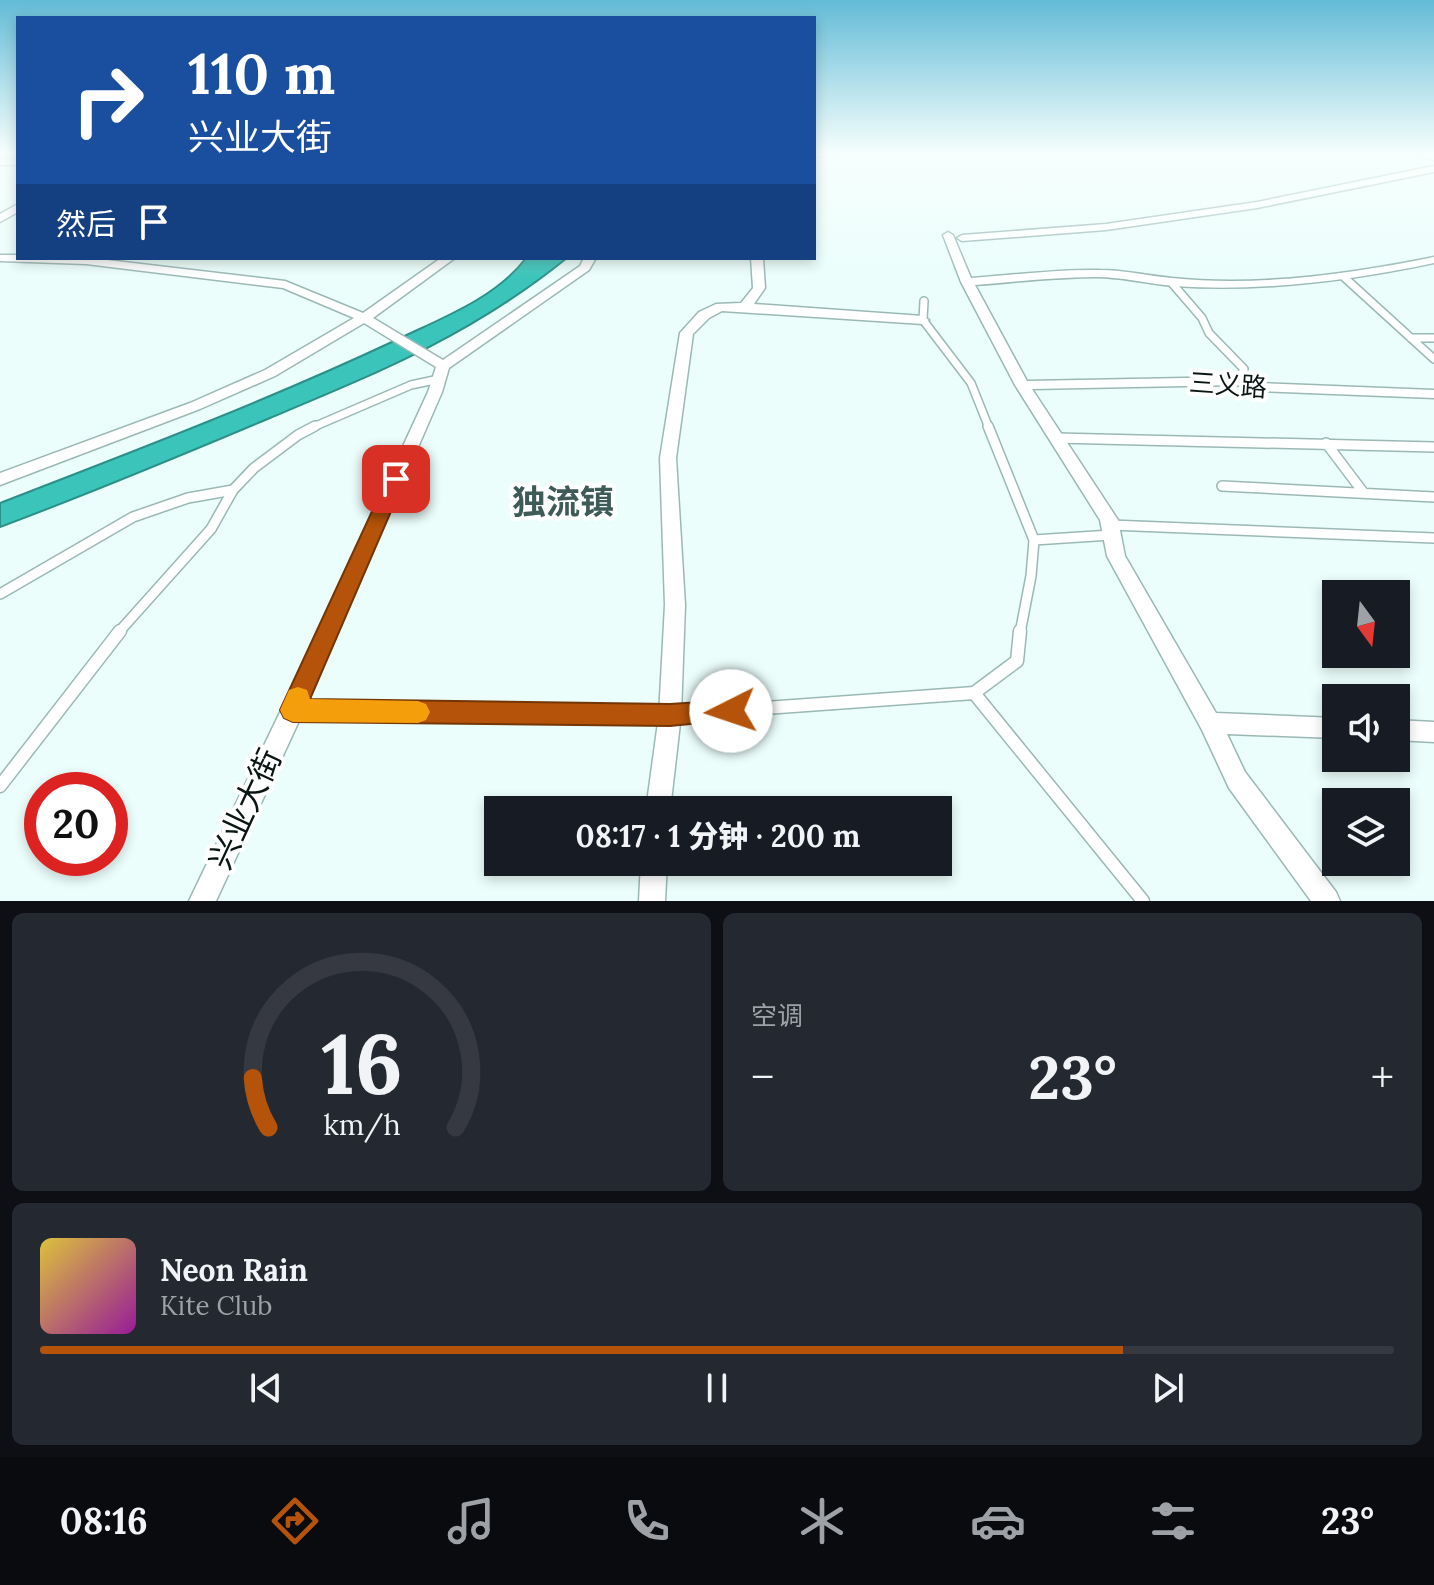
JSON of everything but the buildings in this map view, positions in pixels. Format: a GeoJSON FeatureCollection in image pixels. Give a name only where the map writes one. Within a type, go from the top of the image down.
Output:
{"type":"FeatureCollection","features":[{"type":"Feature","properties":{"kind":"street"},"geometry":{"type":"LineString","coordinates":[[1306,195],[1136,223],[955,236],[967,282],[1022,385],[1111,530],[1116,556],[1210,723],[1237,780],[1327,901]]}},
{"type":"Feature","properties":{"kind":"street"},"geometry":{"type":"LineString","coordinates":[[57,260],[285,285],[364,318],[441,372],[585,268],[589,260]]}},
{"type":"Feature","properties":{"kind":"street"},"geometry":{"type":"LineString","coordinates":[[0,479],[239,387],[364,318],[446,260]]}},
{"type":"Feature","properties":{"kind":"street"},"geometry":{"type":"LineString","coordinates":[[745,307],[759,288],[757,260]]}},
{"type":"Feature","properties":{"kind":"street"},"geometry":{"type":"LineString","coordinates":[[967,282],[1124,275],[1153,276],[1171,282],[1240,284],[1345,278],[1434,260]]}},
{"type":"Feature","properties":{"kind":"street"},"geometry":{"type":"LineString","coordinates":[[660,796],[670,715],[675,605],[668,458],[687,333],[704,315],[720,307],[923,320]]}},
{"type":"Feature","properties":{"kind":"street","name":"兴业大街"},"geometry":{"type":"LineString","coordinates":[[202,901],[293,710],[441,372]]}},
{"type":"Feature","properties":{"kind":"street","name":"三义路"},"geometry":{"type":"LineString","coordinates":[[1022,385],[1238,381],[1259,387],[1434,394]]}},
{"type":"Feature","properties":{"kind":"street"},"geometry":{"type":"LineString","coordinates":[[1210,723],[1322,727]]}},
{"type":"Feature","properties":{"kind":"street"},"geometry":{"type":"LineString","coordinates":[[1410,731],[1434,732]]}},
{"type":"Feature","properties":{"kind":"street"},"geometry":{"type":"LineString","coordinates":[[652,901],[653,876]]}},
{"type":"Feature","properties":{"kind":"lane"},"geometry":{"type":"LineString","coordinates":[[1345,278],[1434,359]]}},
{"type":"Feature","properties":{"kind":"lane"},"geometry":{"type":"LineString","coordinates":[[1171,282],[1202,318],[1209,333],[1244,369],[1238,381]]}},
{"type":"Feature","properties":{"kind":"lane"},"geometry":{"type":"LineString","coordinates":[[293,710],[670,715],[974,693],[1017,661],[1034,540],[971,383],[923,320],[924,301]]}},
{"type":"Feature","properties":{"kind":"lane"},"geometry":{"type":"LineString","coordinates":[[1410,338],[1434,338]]}},
{"type":"Feature","properties":{"kind":"lane"},"geometry":{"type":"LineString","coordinates":[[0,786],[123,627],[211,529],[233,490],[254,468],[298,435],[441,372]]}},
{"type":"Feature","properties":{"kind":"lane"},"geometry":{"type":"LineString","coordinates":[[1057,438],[1434,447]]}},
{"type":"Feature","properties":{"kind":"lane"},"geometry":{"type":"LineString","coordinates":[[1326,443],[1363,492]]}},
{"type":"Feature","properties":{"kind":"lane"},"geometry":{"type":"LineString","coordinates":[[1222,486],[1434,497]]}},
{"type":"Feature","properties":{"kind":"lane"},"geometry":{"type":"LineString","coordinates":[[0,594],[133,517],[188,498],[233,490]]}},
{"type":"Feature","properties":{"kind":"lane"},"geometry":{"type":"LineString","coordinates":[[1034,540],[1111,530],[1244,528],[1434,538]]}},
{"type":"Feature","properties":{"kind":"lane"},"geometry":{"type":"LineString","coordinates":[[974,693],[1143,901]]}},
{"type":"Feature","properties":{"kind":"water"},"geometry":{"type":"Polygon","coordinates":[[[524,260],[564,260],[496,309],[388,367],[169,460],[0,527],[0,503],[346,363],[447,316],[499,285],[524,260]]]}},
{"type":"Feature","properties":{"kind":"slow traffic"},"geometry":{"type":"LineString","coordinates":[[298,698],[293,710],[418,712]]}},
{"type":"Feature","properties":{"kind":"district","name":"独流镇"},"geometry":{"type":"Point","coordinates":[563,502]}},
{"type":"Feature","properties":{"kind":"route"},"geometry":{"type":"LineString","coordinates":[[396,479],[293,710],[670,715],[731,711]]}}]}
